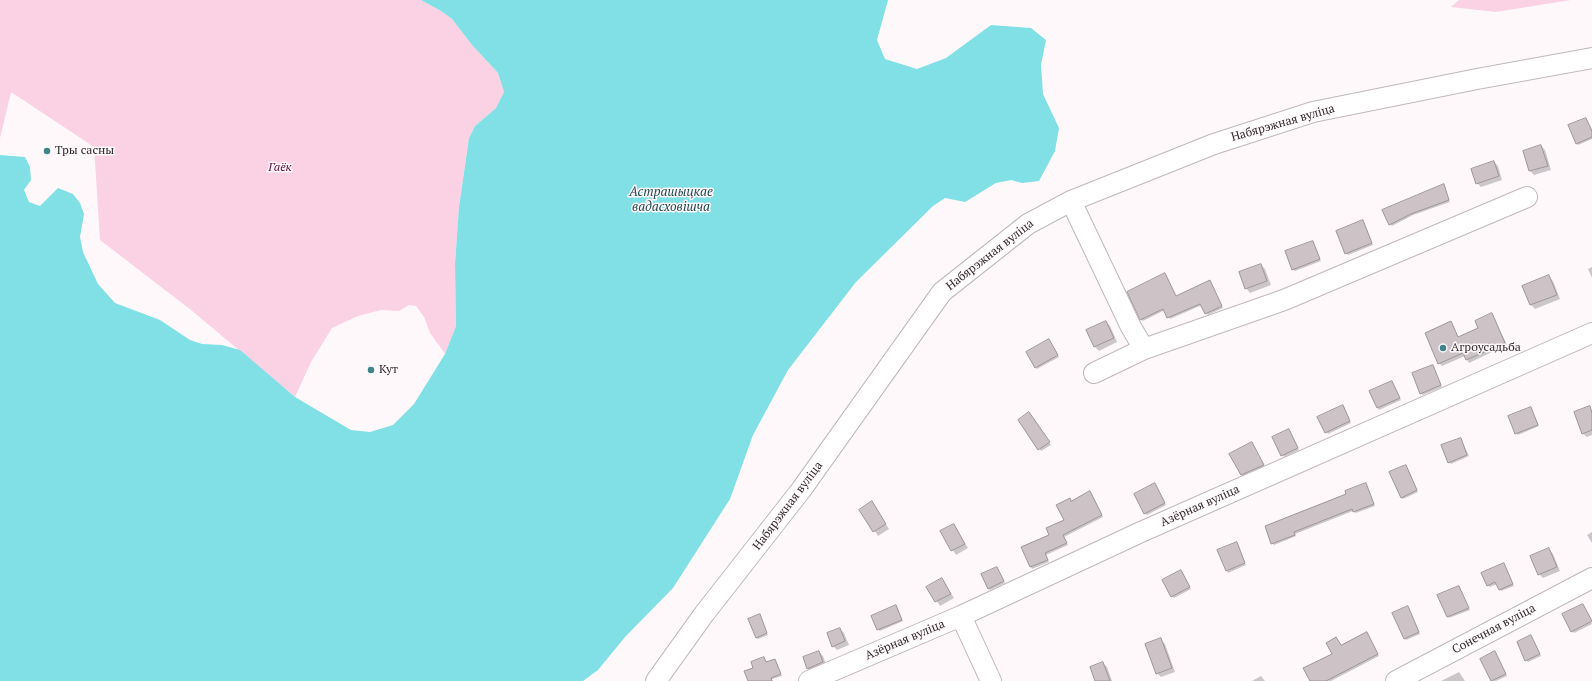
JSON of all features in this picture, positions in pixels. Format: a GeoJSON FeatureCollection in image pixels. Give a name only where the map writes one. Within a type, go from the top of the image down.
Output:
{"type":"FeatureCollection","features":[{"type":"Feature","properties":{"kind":"street","name":"Набярэжная вуліца"},"geometry":{"type":"LineString","coordinates":[[656,681],[704,614],[801,490],[942,292],[1028,224],[1071,201],[1214,144],[1313,112],[1506,73],[1592,58]]}},
{"type":"Feature","properties":{"kind":"street"},"geometry":{"type":"LineString","coordinates":[[1094,373],[1144,349],[1284,300],[1527,197]]}},
{"type":"Feature","properties":{"kind":"street"},"geometry":{"type":"LineString","coordinates":[[1071,201],[1131,328],[1144,349]]}},
{"type":"Feature","properties":{"kind":"street","name":"Азёрная вуліца"},"geometry":{"type":"LineString","coordinates":[[809,681],[961,616],[1141,532],[1592,332]]}},
{"type":"Feature","properties":{"kind":"street","name":"Сонечная вуліца"},"geometry":{"type":"LineString","coordinates":[[1396,681],[1592,578]]}},
{"type":"Feature","properties":{"kind":"street"},"geometry":{"type":"LineString","coordinates":[[961,616],[991,681]]}},
{"type":"Feature","properties":{"kind":"green space","name":"Гаёк"},"geometry":{"type":"Polygon","coordinates":[[[0,0],[421,0],[452,19],[472,45],[498,73],[504,92],[496,108],[475,126],[469,138],[459,207],[455,264],[456,326],[445,354],[430,333],[424,317],[416,306],[409,305],[399,311],[381,310],[358,316],[332,328],[311,362],[295,397],[191,310],[100,240],[94,147],[11,92],[0,138],[0,0]]]}},
{"type":"Feature","properties":{"kind":"green space"},"geometry":{"type":"Polygon","coordinates":[[[1459,0],[1571,0],[1496,12],[1451,7],[1459,0]]]}},
{"type":"Feature","properties":{"kind":"water","name":"Астрашыцкае вадасховішча"},"geometry":{"type":"Polygon","coordinates":[[[421,0],[888,0],[877,40],[885,59],[917,69],[946,58],[991,25],[1031,28],[1046,40],[1041,65],[1043,94],[1059,128],[1055,151],[1039,181],[1022,183],[1011,180],[996,183],[965,202],[945,198],[933,206],[856,282],[788,370],[753,435],[730,499],[673,588],[625,637],[598,670],[583,681],[0,681],[0,155],[25,157],[30,167],[31,180],[24,190],[29,202],[40,206],[58,188],[73,194],[80,203],[84,214],[80,237],[83,252],[98,284],[115,303],[160,320],[190,340],[202,344],[222,345],[240,350],[295,397],[351,430],[370,432],[393,425],[414,404],[445,354],[456,326],[455,264],[459,207],[469,138],[475,126],[496,108],[504,92],[498,73],[472,45],[452,19],[421,0]]]}},
{"type":"Feature","properties":{"kind":"building"},"geometry":{"type":"Polygon","coordinates":[[[1586,118],[1592,131],[1592,137],[1576,144],[1568,125],[1586,118]]]}},
{"type":"Feature","properties":{"kind":"building"},"geometry":{"type":"Polygon","coordinates":[[[1541,145],[1548,166],[1529,171],[1523,151],[1541,145]]]}},
{"type":"Feature","properties":{"kind":"building"},"geometry":{"type":"Polygon","coordinates":[[[1494,161],[1499,176],[1476,184],[1471,169],[1494,161]]]}},
{"type":"Feature","properties":{"kind":"building"},"geometry":{"type":"Polygon","coordinates":[[[1444,184],[1449,200],[1411,214],[1389,225],[1382,210],[1444,184]]]}},
{"type":"Feature","properties":{"kind":"building"},"geometry":{"type":"Polygon","coordinates":[[[1363,220],[1372,243],[1345,254],[1336,231],[1363,220]]]}},
{"type":"Feature","properties":{"kind":"building"},"geometry":{"type":"Polygon","coordinates":[[[1313,241],[1320,259],[1292,270],[1285,251],[1313,241]]]}},
{"type":"Feature","properties":{"kind":"building"},"geometry":{"type":"Polygon","coordinates":[[[1261,264],[1267,281],[1245,289],[1239,272],[1261,264]]]}},
{"type":"Feature","properties":{"kind":"building"},"geometry":{"type":"Polygon","coordinates":[[[1165,273],[1176,296],[1210,280],[1222,306],[1205,314],[1200,304],[1167,318],[1163,309],[1140,320],[1127,292],[1165,273]]]}},
{"type":"Feature","properties":{"kind":"building"},"geometry":{"type":"Polygon","coordinates":[[[1549,275],[1557,295],[1530,305],[1522,286],[1549,275]]]}},
{"type":"Feature","properties":{"kind":"building"},"geometry":{"type":"Polygon","coordinates":[[[1492,313],[1505,343],[1466,360],[1463,353],[1438,364],[1425,333],[1451,321],[1458,337],[1478,328],[1475,321],[1492,313]]]}},
{"type":"Feature","properties":{"kind":"building"},"geometry":{"type":"Polygon","coordinates":[[[1106,321],[1114,338],[1094,347],[1086,330],[1106,321]]]}},
{"type":"Feature","properties":{"kind":"building"},"geometry":{"type":"Polygon","coordinates":[[[1049,339],[1058,355],[1035,368],[1026,352],[1049,339]]]}},
{"type":"Feature","properties":{"kind":"building"},"geometry":{"type":"Polygon","coordinates":[[[1433,365],[1441,385],[1420,394],[1412,373],[1433,365]]]}},
{"type":"Feature","properties":{"kind":"building"},"geometry":{"type":"Polygon","coordinates":[[[1392,381],[1400,398],[1377,408],[1369,391],[1392,381]]]}},
{"type":"Feature","properties":{"kind":"building"},"geometry":{"type":"Polygon","coordinates":[[[1343,405],[1350,421],[1325,433],[1317,417],[1343,405]]]}},
{"type":"Feature","properties":{"kind":"building"},"geometry":{"type":"Polygon","coordinates":[[[1590,406],[1592,413],[1592,430],[1582,434],[1574,412],[1590,406]]]}},
{"type":"Feature","properties":{"kind":"building"},"geometry":{"type":"Polygon","coordinates":[[[1531,407],[1538,425],[1515,434],[1508,416],[1531,407]]]}},
{"type":"Feature","properties":{"kind":"building"},"geometry":{"type":"Polygon","coordinates":[[[1029,412],[1050,442],[1038,450],[1018,420],[1029,412]]]}},
{"type":"Feature","properties":{"kind":"building"},"geometry":{"type":"Polygon","coordinates":[[[1289,429],[1298,448],[1281,456],[1272,437],[1289,429]]]}},
{"type":"Feature","properties":{"kind":"building"},"geometry":{"type":"Polygon","coordinates":[[[1461,438],[1467,455],[1448,463],[1441,445],[1461,438]]]}},
{"type":"Feature","properties":{"kind":"building"},"geometry":{"type":"Polygon","coordinates":[[[1252,442],[1264,465],[1241,475],[1229,454],[1252,442]]]}},
{"type":"Feature","properties":{"kind":"building"},"geometry":{"type":"Polygon","coordinates":[[[1406,465],[1417,490],[1401,498],[1389,472],[1406,465]]]}},
{"type":"Feature","properties":{"kind":"building"},"geometry":{"type":"Polygon","coordinates":[[[1155,483],[1165,503],[1144,514],[1134,494],[1155,483]]]}},
{"type":"Feature","properties":{"kind":"building"},"geometry":{"type":"Polygon","coordinates":[[[1366,483],[1374,504],[1353,512],[1352,509],[1294,532],[1295,535],[1271,544],[1265,526],[1346,494],[1345,491],[1366,483]]]}},
{"type":"Feature","properties":{"kind":"building"},"geometry":{"type":"Polygon","coordinates":[[[1090,491],[1102,515],[1063,535],[1067,543],[1045,553],[1048,560],[1030,567],[1021,547],[1049,535],[1046,528],[1064,520],[1056,505],[1070,498],[1071,501],[1090,491]]]}},
{"type":"Feature","properties":{"kind":"building"},"geometry":{"type":"Polygon","coordinates":[[[872,501],[886,524],[873,532],[859,510],[872,501]]]}},
{"type":"Feature","properties":{"kind":"building"},"geometry":{"type":"Polygon","coordinates":[[[954,524],[965,544],[951,551],[940,531],[954,524]]]}},
{"type":"Feature","properties":{"kind":"building"},"geometry":{"type":"Polygon","coordinates":[[[1237,542],[1245,563],[1226,571],[1217,550],[1237,542]]]}},
{"type":"Feature","properties":{"kind":"building"},"geometry":{"type":"Polygon","coordinates":[[[1549,548],[1557,567],[1538,575],[1530,556],[1549,548]]]}},
{"type":"Feature","properties":{"kind":"building"},"geometry":{"type":"Polygon","coordinates":[[[1504,563],[1513,584],[1499,590],[1495,582],[1487,586],[1481,573],[1504,563]]]}},
{"type":"Feature","properties":{"kind":"building"},"geometry":{"type":"Polygon","coordinates":[[[997,567],[1004,581],[988,589],[981,574],[997,567]]]}},
{"type":"Feature","properties":{"kind":"building"},"geometry":{"type":"Polygon","coordinates":[[[1181,570],[1190,587],[1171,597],[1162,580],[1181,570]]]}},
{"type":"Feature","properties":{"kind":"building"},"geometry":{"type":"Polygon","coordinates":[[[942,578],[951,594],[935,602],[926,587],[942,578]]]}},
{"type":"Feature","properties":{"kind":"building"},"geometry":{"type":"Polygon","coordinates":[[[1459,586],[1469,608],[1447,617],[1437,595],[1459,586]]]}},
{"type":"Feature","properties":{"kind":"building"},"geometry":{"type":"Polygon","coordinates":[[[1583,604],[1592,621],[1571,632],[1562,614],[1583,604]]]}},
{"type":"Feature","properties":{"kind":"building"},"geometry":{"type":"Polygon","coordinates":[[[896,605],[902,620],[877,630],[871,616],[896,605]]]}},
{"type":"Feature","properties":{"kind":"building"},"geometry":{"type":"Polygon","coordinates":[[[1408,606],[1419,632],[1404,639],[1392,613],[1408,606]]]}},
{"type":"Feature","properties":{"kind":"building"},"geometry":{"type":"Polygon","coordinates":[[[760,614],[767,633],[756,638],[748,619],[760,614]]]}},
{"type":"Feature","properties":{"kind":"building"},"geometry":{"type":"Polygon","coordinates":[[[840,628],[845,641],[832,647],[827,633],[840,628]]]}},
{"type":"Feature","properties":{"kind":"building"},"geometry":{"type":"Polygon","coordinates":[[[1367,632],[1378,654],[1326,681],[1310,681],[1303,668],[1332,654],[1326,643],[1336,637],[1341,645],[1367,632]]]}},
{"type":"Feature","properties":{"kind":"building"},"geometry":{"type":"Polygon","coordinates":[[[1531,635],[1540,654],[1525,661],[1517,642],[1531,635]]]}},
{"type":"Feature","properties":{"kind":"building"},"geometry":{"type":"Polygon","coordinates":[[[1161,638],[1172,668],[1156,674],[1145,644],[1161,638]]]}},
{"type":"Feature","properties":{"kind":"building"},"geometry":{"type":"Polygon","coordinates":[[[819,651],[823,662],[807,669],[803,657],[819,651]]]}},
{"type":"Feature","properties":{"kind":"building"},"geometry":{"type":"Polygon","coordinates":[[[1495,651],[1506,674],[1491,681],[1480,659],[1495,651]]]}},
{"type":"Feature","properties":{"kind":"building"},"geometry":{"type":"Polygon","coordinates":[[[764,657],[766,662],[775,659],[781,674],[771,678],[772,681],[748,681],[744,671],[753,668],[751,662],[764,657]]]}},
{"type":"Feature","properties":{"kind":"building"},"geometry":{"type":"Polygon","coordinates":[[[1103,662],[1110,681],[1095,681],[1090,667],[1103,662]]]}},
{"type":"Feature","properties":{"kind":"place","name":"Тры сасны"},"geometry":{"type":"Point","coordinates":[47,151]}},
{"type":"Feature","properties":{"kind":"place","name":"Агроусадьба"},"geometry":{"type":"Point","coordinates":[1443,348]}},
{"type":"Feature","properties":{"kind":"place","name":"Кут"},"geometry":{"type":"Point","coordinates":[371,370]}}]}
